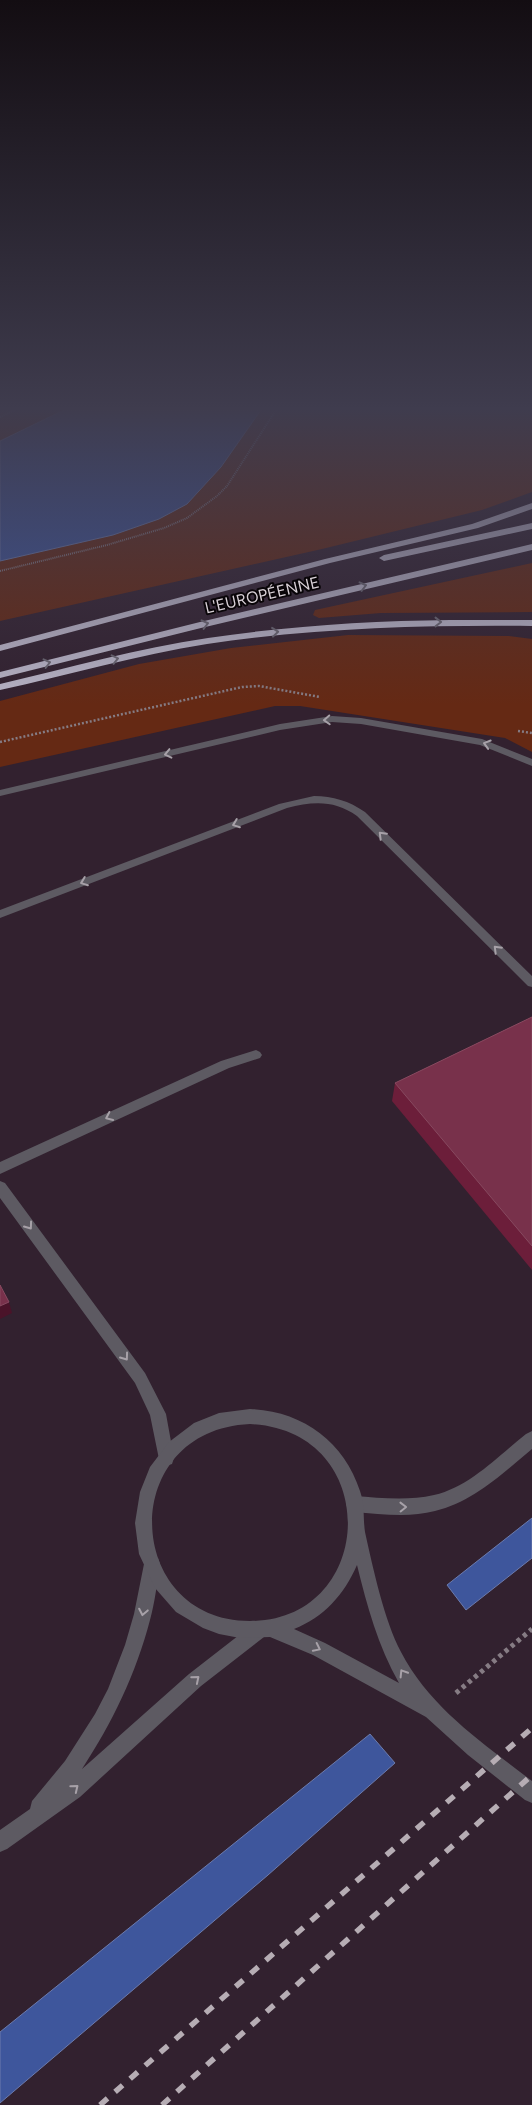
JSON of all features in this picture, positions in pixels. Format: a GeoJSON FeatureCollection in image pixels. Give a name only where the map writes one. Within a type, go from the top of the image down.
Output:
{"type":"FeatureCollection","features":[{"type":"Feature","properties":{"kind":"highway"},"geometry":{"type":"LineString","coordinates":[[0,648],[328,561],[475,526],[526,508]]}},
{"type":"Feature","properties":{"kind":"highway","name":"L'EUROPÉENNE"},"geometry":{"type":"LineString","coordinates":[[0,648],[264,585],[532,526]]}},
{"type":"Feature","properties":{"kind":"highway","name":"L'EUROPÉENNE"},"geometry":{"type":"LineString","coordinates":[[0,675],[312,598],[532,547]]}},
{"type":"Feature","properties":{"kind":"highway"},"geometry":{"type":"LineString","coordinates":[[0,687],[159,650],[266,633],[368,624],[493,622],[532,625]]}},
{"type":"Feature","properties":{"kind":"street"},"geometry":{"type":"LineString","coordinates":[[0,793],[280,727],[332,720],[361,721],[482,742],[532,763]]}},
{"type":"Feature","properties":{"kind":"street"},"geometry":{"type":"LineString","coordinates":[[0,914],[283,806],[313,799],[333,800],[348,805],[361,814],[532,983]]}},
{"type":"Feature","properties":{"kind":"street"},"geometry":{"type":"LineString","coordinates":[[0,1168],[225,1064],[256,1055]]}},
{"type":"Feature","properties":{"kind":"street"},"geometry":{"type":"LineString","coordinates":[[0,1187],[140,1378],[158,1414],[166,1458]]}},
{"type":"Feature","properties":{"kind":"street"},"geometry":{"type":"LineString","coordinates":[[433,1712],[404,1675],[393,1657],[356,1527],[354,1504],[346,1476],[330,1451],[308,1432],[282,1420],[254,1415],[226,1418],[199,1428],[176,1446],[152,1481],[145,1508],[144,1536],[152,1564],[166,1590],[176,1601],[200,1619],[228,1628],[265,1630],[319,1649],[433,1712],[532,1792]]}},
{"type":"Feature","properties":{"kind":"street"},"geometry":{"type":"LineString","coordinates":[[354,1504],[398,1507],[437,1503],[457,1495],[476,1483],[532,1439]]}},
{"type":"Feature","properties":{"kind":"street"},"geometry":{"type":"LineString","coordinates":[[0,1842],[74,1790],[195,1680],[265,1630],[288,1623],[315,1608],[336,1585],[350,1557],[356,1527]]}},
{"type":"Feature","properties":{"kind":"street"},"geometry":{"type":"LineString","coordinates":[[21,1826],[47,1799],[67,1773],[104,1713],[133,1648],[141,1622],[152,1564]]}},
{"type":"Feature","properties":{"kind":"path"},"geometry":{"type":"LineString","coordinates":[[0,571],[107,546],[164,528],[187,518],[200,508]]}},
{"type":"Feature","properties":{"kind":"path"},"geometry":{"type":"LineString","coordinates":[[433,1712],[532,1629]]}},
{"type":"Feature","properties":{"kind":"shaded area"},"geometry":{"type":"Polygon","coordinates":[[[0,508],[532,508],[532,2105],[0,2105],[0,508]]]}},
{"type":"Feature","properties":{"kind":"shaded area"},"geometry":{"type":"Polygon","coordinates":[[[179,508],[487,508],[322,549],[0,621],[0,561],[113,535],[159,519],[179,508]]]}},
{"type":"Feature","properties":{"kind":"shaded area"},"geometry":{"type":"Polygon","coordinates":[[[532,563],[532,612],[381,613],[319,618],[313,615],[315,610],[532,563]]]}},
{"type":"Feature","properties":{"kind":"shaded area"},"geometry":{"type":"Polygon","coordinates":[[[348,635],[509,636],[532,639],[532,752],[505,738],[300,706],[275,706],[0,767],[0,701],[139,664],[231,648],[348,635]]]}},
{"type":"Feature","properties":{"kind":"water"},"geometry":{"type":"Polygon","coordinates":[[[0,508],[179,508],[159,519],[113,535],[0,561],[0,508]]]}},
{"type":"Feature","properties":{"kind":"water"},"geometry":{"type":"Polygon","coordinates":[[[532,1518],[532,1558],[466,1610],[447,1585],[532,1518]]]}},
{"type":"Feature","properties":{"kind":"water"},"geometry":{"type":"Polygon","coordinates":[[[370,1734],[395,1763],[268,1875],[0,2103],[0,2032],[370,1734]]]}},
{"type":"Feature","properties":{"kind":"building"},"geometry":{"type":"Polygon","coordinates":[[[532,1017],[532,1246],[395,1083],[532,1017]]]}},
{"type":"Feature","properties":{"kind":"building"},"geometry":{"type":"Polygon","coordinates":[[[0,1285],[9,1302],[0,1306],[0,1285]]]}},
{"type":"Feature","properties":{"kind":"railway"},"geometry":{"type":"LineString","coordinates":[[100,2105],[532,1728]]}},
{"type":"Feature","properties":{"kind":"railway"},"geometry":{"type":"LineString","coordinates":[[162,2105],[532,1775]]}}]}
